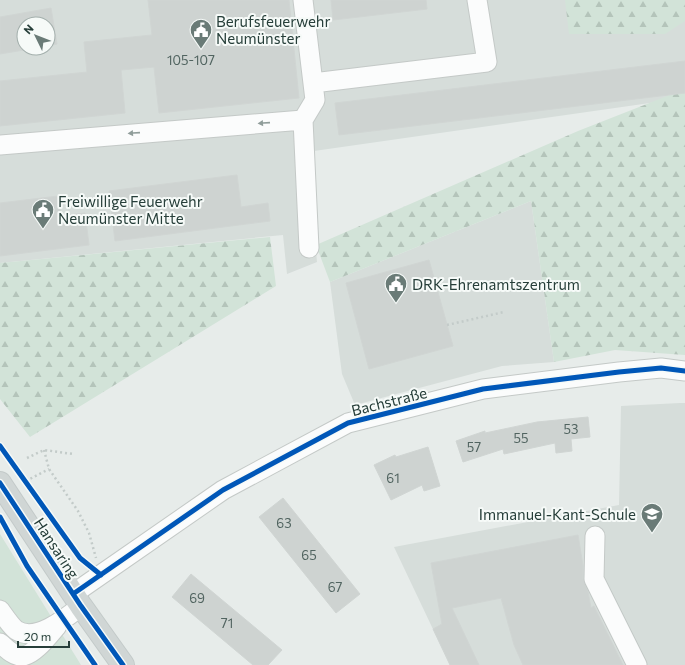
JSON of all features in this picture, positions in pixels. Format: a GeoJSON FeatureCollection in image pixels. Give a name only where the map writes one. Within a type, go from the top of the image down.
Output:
{"type":"FeatureCollection","features":[{"type":"Feature","properties":{"kind":"main road","name":"Hansaring"},"geometry":{"type":"LineString","coordinates":[[0,483],[77,600],[123,665]]}},
{"type":"Feature","properties":{"kind":"street"},"geometry":{"type":"LineString","coordinates":[[303,0],[315,100],[303,120],[309,248]]}},
{"type":"Feature","properties":{"kind":"street"},"geometry":{"type":"LineString","coordinates":[[313,82],[487,62],[477,0]]}},
{"type":"Feature","properties":{"kind":"street"},"geometry":{"type":"LineString","coordinates":[[0,145],[303,120]]}},
{"type":"Feature","properties":{"kind":"street","name":"Bachstraße"},"geometry":{"type":"LineString","coordinates":[[64,620],[77,600],[101,575],[223,490],[348,423],[483,389],[661,368],[685,372]]}},
{"type":"Feature","properties":{"kind":"street"},"geometry":{"type":"LineString","coordinates":[[594,536],[594,579],[637,665]]}},
{"type":"Feature","properties":{"kind":"street"},"geometry":{"type":"LineString","coordinates":[[0,610],[16,630],[28,633],[40,632],[64,620]]}},
{"type":"Feature","properties":{"kind":"street"},"geometry":{"type":"LineString","coordinates":[[0,643],[16,655],[26,655],[40,645],[64,620]]}},
{"type":"Feature","properties":{"kind":"path"},"geometry":{"type":"LineString","coordinates":[[447,325],[504,312]]}},
{"type":"Feature","properties":{"kind":"path"},"geometry":{"type":"LineString","coordinates":[[44,450],[50,469],[78,511],[89,533],[101,575]]}},
{"type":"Feature","properties":{"kind":"path"},"geometry":{"type":"LineString","coordinates":[[27,458],[44,450],[73,454]]}},
{"type":"Feature","properties":{"kind":"path"},"geometry":{"type":"LineString","coordinates":[[26,482],[50,469]]}},
{"type":"Feature","properties":{"kind":"shaded area"},"geometry":{"type":"Polygon","coordinates":[[[0,0],[685,0],[685,98],[307,152],[317,262],[287,274],[283,235],[0,263],[0,0]]]}},
{"type":"Feature","properties":{"kind":"shaded area"},"geometry":{"type":"Polygon","coordinates":[[[531,201],[554,362],[502,366],[355,405],[342,374],[330,282],[531,201]]]}},
{"type":"Feature","properties":{"kind":"shaded area"},"geometry":{"type":"Polygon","coordinates":[[[685,403],[685,665],[450,665],[394,547],[619,505],[621,406],[685,403]]]}},
{"type":"Feature","properties":{"kind":"green space"},"geometry":{"type":"Polygon","coordinates":[[[565,0],[685,0],[685,21],[665,34],[569,34],[565,0]]]}},
{"type":"Feature","properties":{"kind":"green space"},"geometry":{"type":"Polygon","coordinates":[[[685,89],[685,355],[615,350],[554,362],[531,201],[330,282],[316,245],[578,131],[685,89]]]}},
{"type":"Feature","properties":{"kind":"green space"},"geometry":{"type":"Polygon","coordinates":[[[270,237],[276,286],[30,437],[0,399],[0,263],[270,237]]]}},
{"type":"Feature","properties":{"kind":"green space"},"geometry":{"type":"Polygon","coordinates":[[[0,534],[81,665],[0,665],[0,534]]]}},
{"type":"Feature","properties":{"kind":"building"},"geometry":{"type":"Polygon","coordinates":[[[148,0],[289,0],[299,98],[159,113],[154,67],[121,70],[125,113],[0,126],[0,81],[87,72],[84,42],[152,35],[148,0]]]}},
{"type":"Feature","properties":{"kind":"building"},"geometry":{"type":"Polygon","coordinates":[[[331,0],[426,0],[427,9],[333,20],[331,0]]]}},
{"type":"Feature","properties":{"kind":"building"},"geometry":{"type":"Polygon","coordinates":[[[51,8],[52,16],[16,16],[16,51],[0,54],[0,17],[51,8]]]}},
{"type":"Feature","properties":{"kind":"building"},"geometry":{"type":"Polygon","coordinates":[[[685,61],[685,93],[339,135],[335,103],[685,61]]]}},
{"type":"Feature","properties":{"kind":"building"},"geometry":{"type":"Polygon","coordinates":[[[237,175],[241,207],[268,203],[270,221],[115,241],[109,191],[237,175]]]}},
{"type":"Feature","properties":{"kind":"building","name":"Freiwillige Feuerwehr Neumünster Mitte"},"geometry":{"type":"Polygon","coordinates":[[[58,196],[61,216],[85,213],[89,245],[0,256],[0,203],[58,196]]]}},
{"type":"Feature","properties":{"kind":"building","name":"DRK-Ehrenamtszentrum"},"geometry":{"type":"Polygon","coordinates":[[[429,260],[453,346],[369,369],[346,283],[429,260]]]}},
{"type":"Feature","properties":{"kind":"building"},"geometry":{"type":"Polygon","coordinates":[[[588,417],[590,437],[571,439],[572,451],[556,453],[555,443],[504,454],[503,449],[463,462],[456,441],[485,431],[485,433],[537,422],[588,417]]]}},
{"type":"Feature","properties":{"kind":"building"},"geometry":{"type":"Polygon","coordinates":[[[428,447],[440,486],[424,491],[422,485],[391,500],[374,465],[395,455],[396,457],[428,447]]]}},
{"type":"Feature","properties":{"kind":"building"},"geometry":{"type":"Polygon","coordinates":[[[283,498],[360,594],[336,613],[259,517],[283,498]]]}},
{"type":"Feature","properties":{"kind":"building"},"geometry":{"type":"Polygon","coordinates":[[[578,535],[583,566],[583,579],[588,592],[591,608],[594,606],[623,665],[523,665],[514,645],[501,598],[452,608],[479,665],[450,665],[433,629],[442,624],[431,563],[578,535]]]}},
{"type":"Feature","properties":{"kind":"building"},"geometry":{"type":"Polygon","coordinates":[[[191,574],[282,650],[268,665],[253,665],[172,597],[191,574]]]}},
{"type":"Feature","properties":{"kind":"cycle path"},"geometry":{"type":"LineString","coordinates":[[73,594],[223,490],[348,423],[483,389],[661,368],[685,371]]}},
{"type":"Feature","properties":{"kind":"cycle path"},"geometry":{"type":"LineString","coordinates":[[0,446],[80,558],[101,575]]}},
{"type":"Feature","properties":{"kind":"cycle path"},"geometry":{"type":"LineString","coordinates":[[0,483],[81,606],[123,665]]}},
{"type":"Feature","properties":{"kind":"cycle path"},"geometry":{"type":"LineString","coordinates":[[0,517],[27,566],[95,665]]}},
{"type":"Feature","properties":{"kind":"place","name":"Berufsfeuerwehr Neumünster"},"geometry":{"type":"Point","coordinates":[201,50]}},
{"type":"Feature","properties":{"kind":"place","name":"Freiwillige Feuerwehr Neumünster Mitte"},"geometry":{"type":"Point","coordinates":[43,230]}},
{"type":"Feature","properties":{"kind":"place","name":"DRK-Ehrenamtszentrum"},"geometry":{"type":"Point","coordinates":[396,304]}},
{"type":"Feature","properties":{"kind":"place","name":"Immanuel-Kant-Schule"},"geometry":{"type":"Point","coordinates":[652,534]}}]}
